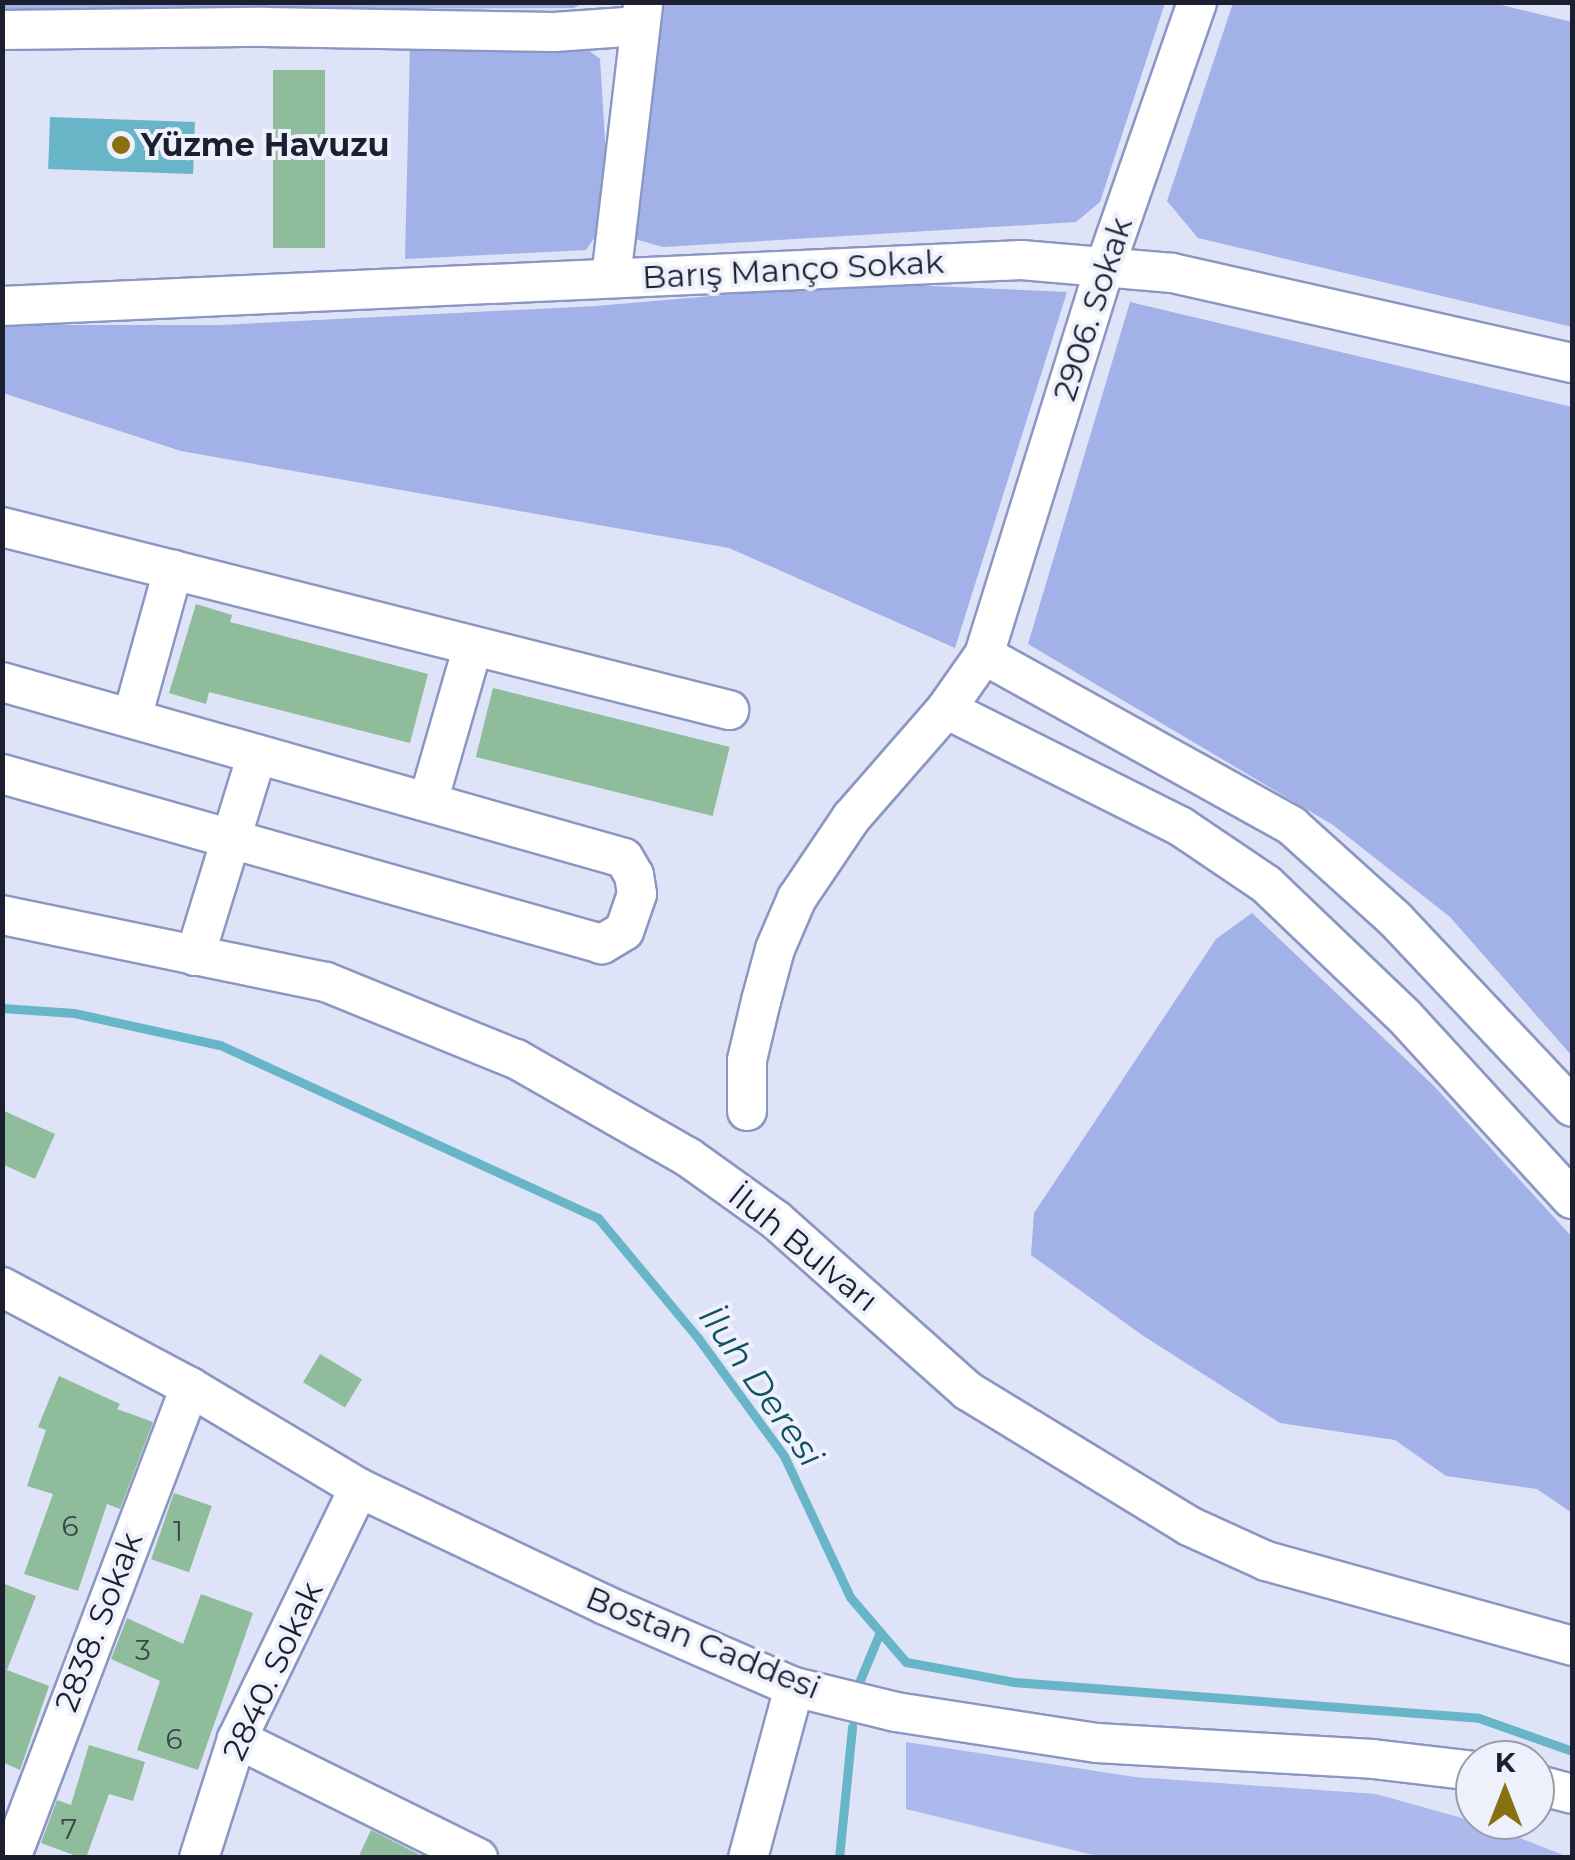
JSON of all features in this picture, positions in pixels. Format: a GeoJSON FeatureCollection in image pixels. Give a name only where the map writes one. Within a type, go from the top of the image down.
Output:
{"type":"FeatureCollection","features":[{"type":"Feature","properties":{"kind":"street","name":"2906. Sokak"},"geometry":{"type":"LineString","coordinates":[[748,1111],[748,1060],[760,1001],[775,949],[797,898],[861,806],[946,709],[984,655],[1106,264],[1197,2]]}},
{"type":"Feature","properties":{"kind":"street"},"geometry":{"type":"LineString","coordinates":[[2,30],[554,32],[641,14],[611,278]]}},
{"type":"Feature","properties":{"kind":"street","name":"Barış Manço Sokak"},"geometry":{"type":"LineString","coordinates":[[2,306],[1021,260],[1106,264],[1172,273],[1572,363]]}},
{"type":"Feature","properties":{"kind":"street"},"geometry":{"type":"LineString","coordinates":[[2,527],[729,710]]}},
{"type":"Feature","properties":{"kind":"street"},"geometry":{"type":"LineString","coordinates":[[132,718],[173,570]]}},
{"type":"Feature","properties":{"kind":"street"},"geometry":{"type":"LineString","coordinates":[[428,802],[473,646]]}},
{"type":"Feature","properties":{"kind":"street"},"geometry":{"type":"LineString","coordinates":[[984,655],[1292,826],[1395,919],[1572,1107]]}},
{"type":"Feature","properties":{"kind":"street"},"geometry":{"type":"LineString","coordinates":[[2,682],[624,858],[636,885],[628,924],[618,937],[602,944],[2,774]]}},
{"type":"Feature","properties":{"kind":"street"},"geometry":{"type":"LineString","coordinates":[[946,709],[1180,826],[1266,884],[1404,1017],[1572,1198]]}},
{"type":"Feature","properties":{"kind":"street"},"geometry":{"type":"LineString","coordinates":[[195,956],[258,754]]}},
{"type":"Feature","properties":{"kind":"street","name":"İluh Bulvarı"},"geometry":{"type":"LineString","coordinates":[[2,915],[326,982],[482,1044],[599,1104],[688,1157],[776,1220],[968,1391],[1189,1526],[1266,1562],[1572,1646]]}},
{"type":"Feature","properties":{"kind":"street","name":"Bostan Caddesi"},"geometry":{"type":"LineString","coordinates":[[2,1287],[190,1386],[359,1488],[605,1606],[794,1687],[896,1712],[1097,1743],[1373,1759],[1455,1769]]}},
{"type":"Feature","properties":{"kind":"street","name":"2838. Sokak"},"geometry":{"type":"LineString","coordinates":[[10,1858],[190,1386]]}},
{"type":"Feature","properties":{"kind":"street","name":"2840. Sokak"},"geometry":{"type":"LineString","coordinates":[[199,1858],[237,1739],[359,1488]]}},
{"type":"Feature","properties":{"kind":"street"},"geometry":{"type":"LineString","coordinates":[[748,1858],[794,1687]]}},
{"type":"Feature","properties":{"kind":"street"},"geometry":{"type":"LineString","coordinates":[[237,1739],[478,1858]]}},
{"type":"Feature","properties":{"kind":"shaded area"},"geometry":{"type":"Polygon","coordinates":[[[3,2],[583,3],[574,8],[82,10],[3,9],[3,2]]]}},
{"type":"Feature","properties":{"kind":"shaded area"},"geometry":{"type":"Polygon","coordinates":[[[659,3],[1165,3],[1100,202],[1076,222],[663,247],[635,239],[659,3]]]}},
{"type":"Feature","properties":{"kind":"shaded area"},"geometry":{"type":"Polygon","coordinates":[[[1233,3],[1493,3],[1572,22],[1572,327],[1198,238],[1167,201],[1233,3]]]}},
{"type":"Feature","properties":{"kind":"shaded area"},"geometry":{"type":"Polygon","coordinates":[[[410,45],[584,47],[600,59],[608,188],[602,227],[586,250],[405,259],[410,45]]]}},
{"type":"Feature","properties":{"kind":"shaded area","name":"Yüzme Havuzu"},"geometry":{"type":"Polygon","coordinates":[[[50,117],[195,122],[193,174],[48,169],[50,117]]]}},
{"type":"Feature","properties":{"kind":"shaded area"},"geometry":{"type":"Polygon","coordinates":[[[862,283],[1067,292],[955,648],[729,548],[181,451],[3,393],[3,325],[221,325],[596,306],[862,283]]]}},
{"type":"Feature","properties":{"kind":"shaded area"},"geometry":{"type":"Polygon","coordinates":[[[1130,302],[1572,407],[1572,1056],[1450,917],[1333,825],[1028,644],[1130,302]]]}},
{"type":"Feature","properties":{"kind":"shaded area"},"geometry":{"type":"Polygon","coordinates":[[[1252,913],[1434,1086],[1572,1237],[1572,1513],[1537,1489],[1446,1476],[1395,1440],[1280,1423],[1142,1335],[1031,1255],[1034,1213],[1216,939],[1252,913]]]}},
{"type":"Feature","properties":{"kind":"shaded area"},"geometry":{"type":"Polygon","coordinates":[[[906,1742],[1135,1777],[1376,1794],[1455,1816],[1455,1840],[1525,1840],[1568,1857],[1101,1857],[906,1809],[906,1742]]]}},
{"type":"Feature","properties":{"kind":"building"},"geometry":{"type":"Polygon","coordinates":[[[273,70],[325,70],[325,248],[273,248],[273,70]]]}},
{"type":"Feature","properties":{"kind":"building"},"geometry":{"type":"Polygon","coordinates":[[[196,604],[232,615],[230,622],[428,674],[410,743],[209,692],[206,704],[169,693],[196,604]]]}},
{"type":"Feature","properties":{"kind":"building"},"geometry":{"type":"Polygon","coordinates":[[[493,688],[730,747],[713,816],[476,757],[493,688]]]}},
{"type":"Feature","properties":{"kind":"building"},"geometry":{"type":"Polygon","coordinates":[[[2,1110],[55,1134],[35,1179],[2,1164],[2,1110]]]}},
{"type":"Feature","properties":{"kind":"building"},"geometry":{"type":"Polygon","coordinates":[[[320,1354],[362,1379],[345,1408],[303,1382],[320,1354]]]}},
{"type":"Feature","properties":{"kind":"building"},"geometry":{"type":"Polygon","coordinates":[[[59,1376],[120,1404],[117,1409],[153,1422],[120,1509],[107,1504],[78,1591],[24,1574],[53,1494],[27,1486],[46,1430],[38,1427],[59,1376]]]}},
{"type":"Feature","properties":{"kind":"building"},"geometry":{"type":"Polygon","coordinates":[[[174,1493],[212,1506],[189,1572],[151,1559],[174,1493]]]}},
{"type":"Feature","properties":{"kind":"building"},"geometry":{"type":"Polygon","coordinates":[[[2,1583],[36,1596],[7,1670],[49,1686],[20,1770],[2,1762],[2,1583]]]}},
{"type":"Feature","properties":{"kind":"building"},"geometry":{"type":"Polygon","coordinates":[[[201,1594],[253,1613],[198,1770],[137,1750],[160,1681],[111,1659],[127,1618],[183,1644],[201,1594]]]}},
{"type":"Feature","properties":{"kind":"building"},"geometry":{"type":"Polygon","coordinates":[[[89,1745],[145,1762],[133,1801],[109,1794],[86,1858],[82,1858],[41,1843],[57,1800],[71,1805],[89,1745]]]}},
{"type":"Feature","properties":{"kind":"building"},"geometry":{"type":"Polygon","coordinates":[[[371,1830],[426,1858],[358,1858],[371,1830]]]}},
{"type":"Feature","properties":{"kind":"waterway","name":"İluh Deresi"},"geometry":{"type":"LineString","coordinates":[[2,1008],[74,1013],[220,1045],[598,1218],[698,1338],[784,1456],[850,1597],[906,1662],[1014,1682],[1479,1718],[1572,1751]]}},
{"type":"Feature","properties":{"kind":"waterway"},"geometry":{"type":"LineString","coordinates":[[860,1680],[880,1632]]}},
{"type":"Feature","properties":{"kind":"waterway"},"geometry":{"type":"LineString","coordinates":[[839,1858],[852,1727]]}},
{"type":"Feature","properties":{"kind":"place","name":"Yüzme Havuzu"},"geometry":{"type":"Point","coordinates":[121,145]}}]}
